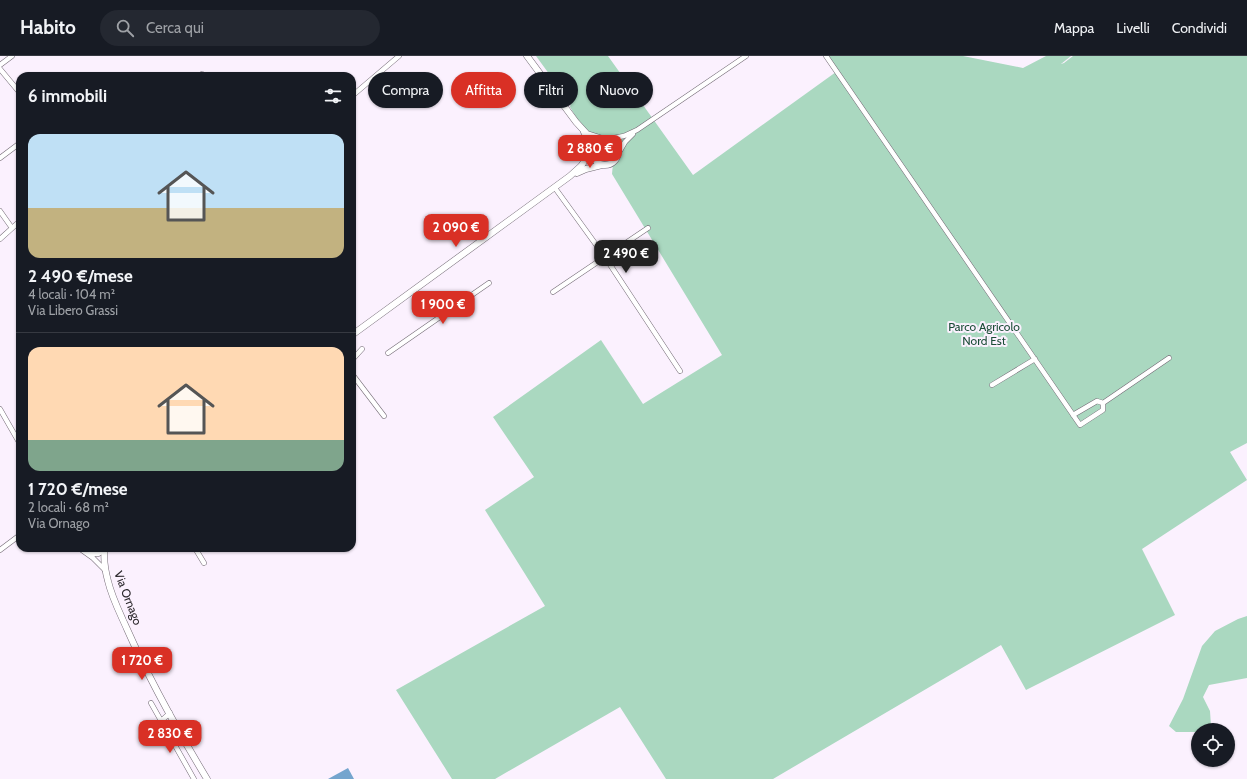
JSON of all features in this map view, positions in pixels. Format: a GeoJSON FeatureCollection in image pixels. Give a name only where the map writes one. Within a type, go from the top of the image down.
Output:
{"type":"FeatureCollection","features":[{"type":"Feature","properties":{"kind":"main road"},"geometry":{"type":"LineString","coordinates":[[527,56],[571,117],[590,135],[605,139],[616,145],[618,154],[613,163],[586,169],[570,176]]}},
{"type":"Feature","properties":{"kind":"main road"},"geometry":{"type":"LineString","coordinates":[[584,130],[595,161],[602,165]]}},
{"type":"Feature","properties":{"kind":"main road"},"geometry":{"type":"LineString","coordinates":[[356,332],[556,188],[582,164],[592,151],[596,142],[605,139]]}},
{"type":"Feature","properties":{"kind":"main road","name":"Via Ornago"},"geometry":{"type":"LineString","coordinates":[[105,552],[105,570],[115,601],[135,647],[207,779]]}},
{"type":"Feature","properties":{"kind":"street"},"geometry":{"type":"LineString","coordinates":[[0,65],[12,56]]}},
{"type":"Feature","properties":{"kind":"street"},"geometry":{"type":"LineString","coordinates":[[356,93],[399,56]]}},
{"type":"Feature","properties":{"kind":"street"},"geometry":{"type":"LineString","coordinates":[[605,139],[624,136],[637,130],[746,56]]}},
{"type":"Feature","properties":{"kind":"street"},"geometry":{"type":"LineString","coordinates":[[826,56],[1080,425],[1103,410],[1103,403]]}},
{"type":"Feature","properties":{"kind":"street"},"geometry":{"type":"LineString","coordinates":[[0,69],[16,88]]}},
{"type":"Feature","properties":{"kind":"street"},"geometry":{"type":"LineString","coordinates":[[618,154],[626,141],[637,130]]}},
{"type":"Feature","properties":{"kind":"street"},"geometry":{"type":"LineString","coordinates":[[0,158],[16,146]]}},
{"type":"Feature","properties":{"kind":"street"},"geometry":{"type":"LineString","coordinates":[[556,188],[680,371]]}},
{"type":"Feature","properties":{"kind":"street"},"geometry":{"type":"LineString","coordinates":[[0,211],[12,228]]}},
{"type":"Feature","properties":{"kind":"street"},"geometry":{"type":"LineString","coordinates":[[0,239],[16,224]]}},
{"type":"Feature","properties":{"kind":"street"},"geometry":{"type":"LineString","coordinates":[[553,292],[648,228]]}},
{"type":"Feature","properties":{"kind":"street"},"geometry":{"type":"LineString","coordinates":[[388,353],[489,283]]}},
{"type":"Feature","properties":{"kind":"street"},"geometry":{"type":"LineString","coordinates":[[356,356],[362,349]]}},
{"type":"Feature","properties":{"kind":"street"},"geometry":{"type":"LineString","coordinates":[[992,385],[1035,358]]}},
{"type":"Feature","properties":{"kind":"street"},"geometry":{"type":"LineString","coordinates":[[1103,403],[1169,358]]}},
{"type":"Feature","properties":{"kind":"street"},"geometry":{"type":"LineString","coordinates":[[356,379],[384,416]]}},
{"type":"Feature","properties":{"kind":"street"},"geometry":{"type":"LineString","coordinates":[[1073,415],[1097,401],[1103,403]]}},
{"type":"Feature","properties":{"kind":"street"},"geometry":{"type":"LineString","coordinates":[[0,409],[16,437]]}},
{"type":"Feature","properties":{"kind":"street"},"geometry":{"type":"LineString","coordinates":[[0,550],[16,538]]}},
{"type":"Feature","properties":{"kind":"street"},"geometry":{"type":"LineString","coordinates":[[86,552],[105,570]]}},
{"type":"Feature","properties":{"kind":"street"},"geometry":{"type":"LineString","coordinates":[[89,554],[98,554],[101,552]]}},
{"type":"Feature","properties":{"kind":"street"},"geometry":{"type":"LineString","coordinates":[[197,552],[204,563]]}},
{"type":"Feature","properties":{"kind":"street"},"geometry":{"type":"LineString","coordinates":[[151,703],[194,779]]}},
{"type":"Feature","properties":{"kind":"street"},"geometry":{"type":"LineString","coordinates":[[161,720],[170,713]]}},
{"type":"Feature","properties":{"kind":"green space","name":"Parco Agricolo Nord Est"},"geometry":{"type":"Polygon","coordinates":[[[536,56],[608,56],[619,72],[586,72],[586,108],[645,108],[693,175],[836,72],[826,56],[963,56],[1023,68],[1046,56],[1071,56],[1061,64],[1073,56],[1247,56],[1247,443],[1230,452],[1247,480],[1142,549],[1175,615],[1026,690],[1001,645],[773,779],[666,779],[620,707],[495,779],[452,779],[396,690],[545,606],[485,510],[534,477],[493,417],[601,340],[643,404],[722,355],[612,174],[613,163],[611,159],[607,161],[599,160],[596,156],[595,149],[571,108],[578,108],[578,72],[548,72],[536,56]]]}},
{"type":"Feature","properties":{"kind":"green space"},"geometry":{"type":"Polygon","coordinates":[[[1247,616],[1247,678],[1209,685],[1203,697],[1210,711],[1211,723],[1191,723],[1191,732],[1176,732],[1169,726],[1183,699],[1202,646],[1215,631],[1247,616]]]}},
{"type":"Feature","properties":{"kind":"water"},"geometry":{"type":"Polygon","coordinates":[[[348,768],[354,779],[328,779],[348,768]]]}}]}
